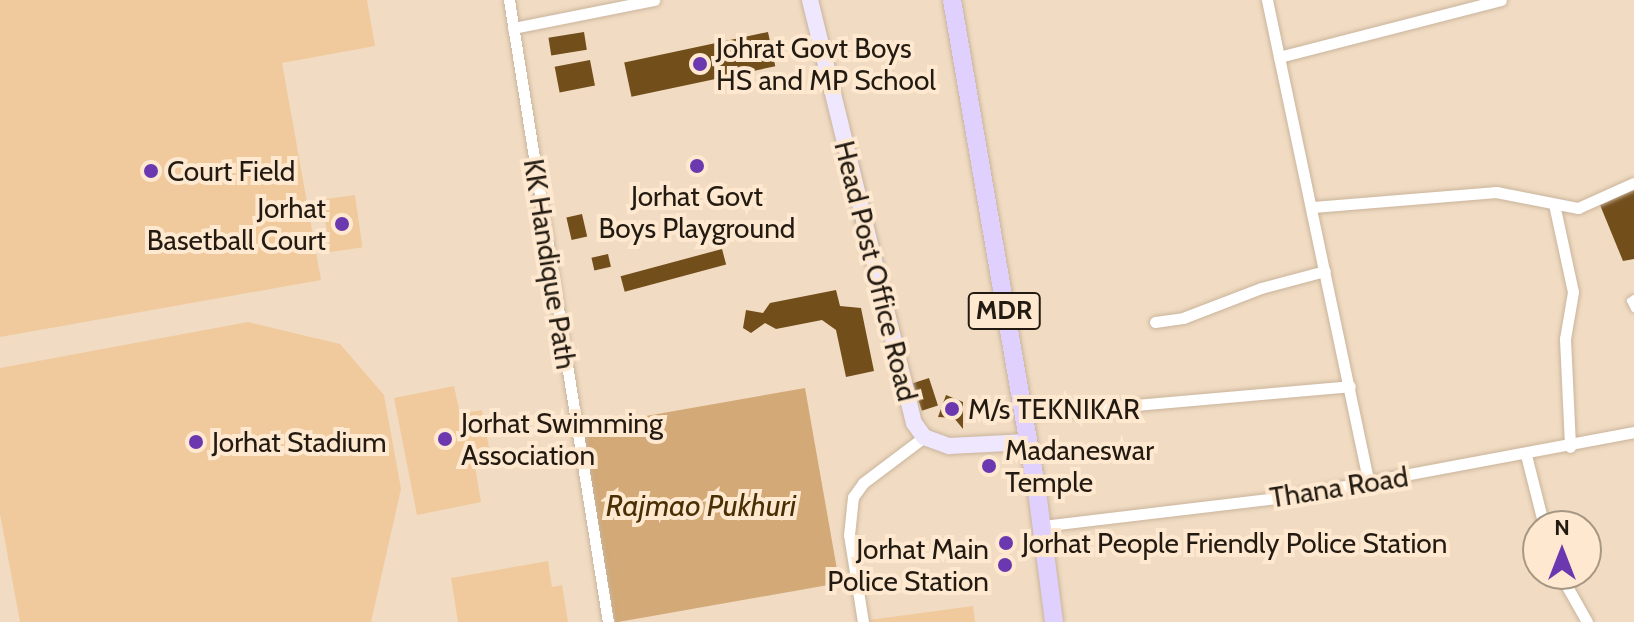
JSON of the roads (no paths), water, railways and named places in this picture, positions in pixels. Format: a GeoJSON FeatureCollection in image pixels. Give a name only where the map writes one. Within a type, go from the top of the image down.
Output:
{"type":"FeatureCollection","features":[{"type":"Feature","properties":{"kind":"main road","name":"MDR"},"geometry":{"type":"LineString","coordinates":[[952,0],[1042,526],[1054,622]]}},
{"type":"Feature","properties":{"kind":"street","name":"KK Handique Path"},"geometry":{"type":"LineString","coordinates":[[509,0],[608,622]]}},
{"type":"Feature","properties":{"kind":"street"},"geometry":{"type":"LineString","coordinates":[[513,28],[654,0]]}},
{"type":"Feature","properties":{"kind":"street","name":"Head Post Office Road"},"geometry":{"type":"LineString","coordinates":[[810,0],[901,383],[924,437],[949,446],[1027,442]]}},
{"type":"Feature","properties":{"kind":"street"},"geometry":{"type":"LineString","coordinates":[[1267,0],[1369,482]]}},
{"type":"Feature","properties":{"kind":"street"},"geometry":{"type":"LineString","coordinates":[[1279,57],[1501,0]]}},
{"type":"Feature","properties":{"kind":"street"},"geometry":{"type":"LineString","coordinates":[[1313,207],[1496,192],[1582,207],[1634,183]]}},
{"type":"Feature","properties":{"kind":"street"},"geometry":{"type":"LineString","coordinates":[[1554,204],[1573,292],[1565,339],[1570,447]]}},
{"type":"Feature","properties":{"kind":"street"},"geometry":{"type":"LineString","coordinates":[[1155,322],[1183,318],[1251,291],[1325,271]]}},
{"type":"Feature","properties":{"kind":"street"},"geometry":{"type":"LineString","coordinates":[[1021,415],[1350,386]]}},
{"type":"Feature","properties":{"kind":"street","name":"Thana Road"},"geometry":{"type":"LineString","coordinates":[[1042,526],[1369,482],[1570,447],[1634,432]]}},
{"type":"Feature","properties":{"kind":"street"},"geometry":{"type":"LineString","coordinates":[[863,622],[849,535],[853,497],[863,483],[924,437]]}},
{"type":"Feature","properties":{"kind":"street"},"geometry":{"type":"LineString","coordinates":[[1526,455],[1540,510]]}},
{"type":"Feature","properties":{"kind":"street"},"geometry":{"type":"LineString","coordinates":[[1569,590],[1587,622]]}},
{"type":"Feature","properties":{"kind":"lane"},"geometry":{"type":"LineString","coordinates":[[1634,298],[1630,301],[1634,309]]}},
{"type":"Feature","properties":{"kind":"water","name":"Rajmao Pukhuri"},"geometry":{"type":"Polygon","coordinates":[[[805,388],[839,583],[615,622],[580,428],[805,388]]]}},
{"type":"Feature","properties":{"kind":"place","name":"Johrat Govt Boys HS and MP School"},"geometry":{"type":"Point","coordinates":[700,64]}},
{"type":"Feature","properties":{"kind":"place","name":"Jorhat Govt Boys Playground"},"geometry":{"type":"Point","coordinates":[697,166]}},
{"type":"Feature","properties":{"kind":"place","name":"Court Field"},"geometry":{"type":"Point","coordinates":[151,171]}},
{"type":"Feature","properties":{"kind":"place","name":"Jorhat Basetball Court"},"geometry":{"type":"Point","coordinates":[342,224]}},
{"type":"Feature","properties":{"kind":"place","name":"M/s TEKNIKAR"},"geometry":{"type":"Point","coordinates":[952,409]}},
{"type":"Feature","properties":{"kind":"place","name":"Jorhat Swimming Association"},"geometry":{"type":"Point","coordinates":[445,439]}},
{"type":"Feature","properties":{"kind":"place","name":"Jorhat Stadium"},"geometry":{"type":"Point","coordinates":[196,442]}},
{"type":"Feature","properties":{"kind":"place","name":"Madaneswar Temple"},"geometry":{"type":"Point","coordinates":[989,466]}},
{"type":"Feature","properties":{"kind":"place","name":"Jorhat People Friendly Police Station"},"geometry":{"type":"Point","coordinates":[1006,543]}},
{"type":"Feature","properties":{"kind":"place","name":"Jorhat Main Police Station"},"geometry":{"type":"Point","coordinates":[1005,565]}}]}
